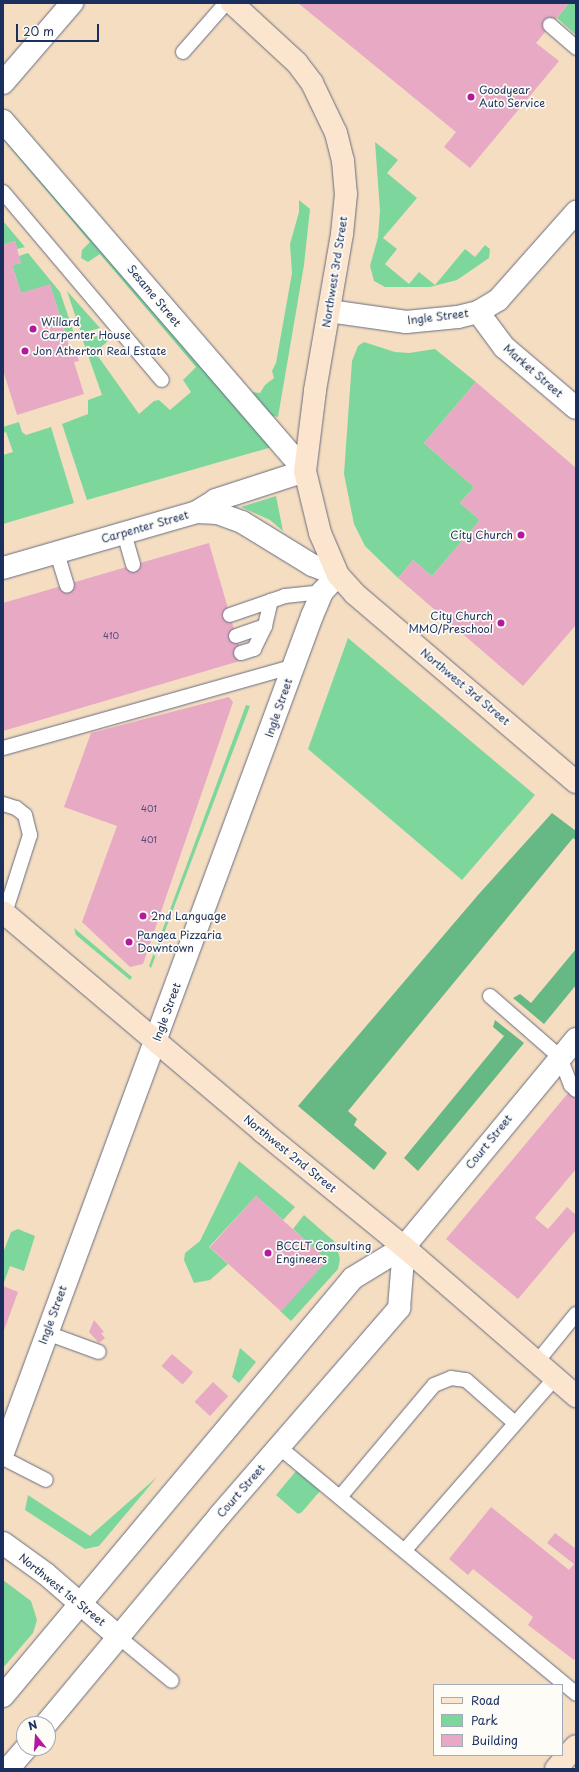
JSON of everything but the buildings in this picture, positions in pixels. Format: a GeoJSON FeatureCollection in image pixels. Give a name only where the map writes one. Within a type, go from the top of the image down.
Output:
{"type":"FeatureCollection","features":[{"type":"Feature","properties":{"kind":"main road","name":"Northwest 3rd Street"},"geometry":{"type":"LineString","coordinates":[[232,3],[297,63],[321,98],[336,133],[343,161],[346,194],[305,471],[320,533],[338,575],[355,594],[576,782]]}},
{"type":"Feature","properties":{"kind":"main road","name":"Northwest 2nd Street"},"geometry":{"type":"LineString","coordinates":[[4,913],[156,1042],[404,1247],[576,1396]]}},
{"type":"Feature","properties":{"kind":"main road"},"geometry":{"type":"LineString","coordinates":[[556,1762],[576,1746]]}},
{"type":"Feature","properties":{"kind":"street"},"geometry":{"type":"LineString","coordinates":[[3,83],[72,3]]}},
{"type":"Feature","properties":{"kind":"street","name":"Sesame Street"},"geometry":{"type":"LineString","coordinates":[[3,121],[305,471]]}},
{"type":"Feature","properties":{"kind":"street","name":"Ingle Street"},"geometry":{"type":"LineString","coordinates":[[329,311],[406,322],[458,317],[478,312],[498,300],[576,212]]}},
{"type":"Feature","properties":{"kind":"street","name":"Market Street"},"geometry":{"type":"LineString","coordinates":[[478,312],[504,347],[576,408]]}},
{"type":"Feature","properties":{"kind":"street","name":"Carpenter Street"},"geometry":{"type":"LineString","coordinates":[[3,568],[197,512],[216,500],[305,471]]}},
{"type":"Feature","properties":{"kind":"street","name":"Northwest 3rd Street"},"geometry":{"type":"LineString","coordinates":[[197,512],[216,513],[242,522],[312,565],[338,575]]}},
{"type":"Feature","properties":{"kind":"street","name":"Ingle Street"},"geometry":{"type":"LineString","coordinates":[[3,1453],[322,592],[338,575]]}},
{"type":"Feature","properties":{"kind":"street","name":"Court Street"},"geometry":{"type":"LineString","coordinates":[[3,1696],[353,1278],[404,1247],[576,1039]]}},
{"type":"Feature","properties":{"kind":"street","name":"Court Street"},"geometry":{"type":"LineString","coordinates":[[53,1716],[120,1638],[279,1446],[399,1308],[404,1247]]}},
{"type":"Feature","properties":{"kind":"street","name":"Northwest 1st Street"},"geometry":{"type":"LineString","coordinates":[[3,1543],[46,1574],[120,1638]]}},
{"type":"Feature","properties":{"kind":"street"},"geometry":{"type":"LineString","coordinates":[[8,1769],[19,1756]]}},
{"type":"Feature","properties":{"kind":"lane"},"geometry":{"type":"LineString","coordinates":[[183,52],[226,3]]}},
{"type":"Feature","properties":{"kind":"lane"},"geometry":{"type":"LineString","coordinates":[[550,25],[576,48]]}},
{"type":"Feature","properties":{"kind":"lane"},"geometry":{"type":"LineString","coordinates":[[3,192],[162,380]]}},
{"type":"Feature","properties":{"kind":"lane"},"geometry":{"type":"LineString","coordinates":[[124,533],[133,565]]}},
{"type":"Feature","properties":{"kind":"lane"},"geometry":{"type":"LineString","coordinates":[[57,552],[68,585]]}},
{"type":"Feature","properties":{"kind":"lane"},"geometry":{"type":"LineString","coordinates":[[230,615],[285,596],[322,592]]}},
{"type":"Feature","properties":{"kind":"lane"},"geometry":{"type":"LineString","coordinates":[[241,653],[254,649],[265,626],[271,601]]}},
{"type":"Feature","properties":{"kind":"lane"},"geometry":{"type":"LineString","coordinates":[[236,636],[265,626]]}},
{"type":"Feature","properties":{"kind":"lane"},"geometry":{"type":"LineString","coordinates":[[3,748],[294,666]]}},
{"type":"Feature","properties":{"kind":"lane"},"geometry":{"type":"LineString","coordinates":[[3,804],[16,808],[25,815],[30,835],[4,913]]}},
{"type":"Feature","properties":{"kind":"lane"},"geometry":{"type":"LineString","coordinates":[[490,996],[560,1057],[571,1085],[576,1090]]}},
{"type":"Feature","properties":{"kind":"lane"},"geometry":{"type":"LineString","coordinates":[[537,1362],[576,1314]]}},
{"type":"Feature","properties":{"kind":"lane"},"geometry":{"type":"LineString","coordinates":[[47,1333],[99,1352]]}},
{"type":"Feature","properties":{"kind":"lane"},"geometry":{"type":"LineString","coordinates":[[340,1496],[434,1385],[445,1380],[451,1378],[466,1380],[515,1423]]}},
{"type":"Feature","properties":{"kind":"lane"},"geometry":{"type":"LineString","coordinates":[[405,1550],[555,1378]]}},
{"type":"Feature","properties":{"kind":"lane"},"geometry":{"type":"LineString","coordinates":[[279,1446],[576,1694]]}},
{"type":"Feature","properties":{"kind":"lane"},"geometry":{"type":"LineString","coordinates":[[3,1458],[46,1480]]}},
{"type":"Feature","properties":{"kind":"lane"},"geometry":{"type":"LineString","coordinates":[[120,1638],[172,1681]]}},
{"type":"Feature","properties":{"kind":"green space"},"geometry":{"type":"Polygon","coordinates":[[[569,3],[576,3],[576,35],[557,18],[569,3]]]}},
{"type":"Feature","properties":{"kind":"green space"},"geometry":{"type":"Polygon","coordinates":[[[3,131],[272,447],[87,500],[62,424],[88,414],[88,400],[102,395],[83,341],[105,333],[108,337],[107,342],[95,352],[139,414],[154,401],[159,400],[170,410],[191,392],[183,380],[196,367],[100,254],[88,262],[81,258],[82,250],[90,242],[3,139],[3,131]]]}},
{"type":"Feature","properties":{"kind":"green space"},"geometry":{"type":"Polygon","coordinates":[[[375,142],[398,160],[387,173],[417,198],[383,238],[397,249],[385,264],[409,284],[419,272],[435,285],[465,249],[475,257],[485,245],[490,249],[489,258],[457,280],[430,287],[385,287],[374,281],[370,266],[378,237],[380,211],[375,142]]]}},
{"type":"Feature","properties":{"kind":"green space"},"geometry":{"type":"Polygon","coordinates":[[[299,200],[310,209],[304,265],[278,417],[273,416],[273,424],[251,392],[260,393],[265,385],[274,378],[272,371],[276,363],[292,273],[290,244],[299,212],[299,200]]]}},
{"type":"Feature","properties":{"kind":"green space"},"geometry":{"type":"Polygon","coordinates":[[[3,221],[25,247],[17,249],[15,241],[3,245],[3,221]]]}},
{"type":"Feature","properties":{"kind":"green space"},"geometry":{"type":"Polygon","coordinates":[[[28,253],[60,292],[75,336],[67,338],[50,285],[21,293],[12,265],[21,263],[19,256],[28,253]]]}},
{"type":"Feature","properties":{"kind":"green space"},"geometry":{"type":"Polygon","coordinates":[[[67,291],[100,328],[81,333],[67,291]]]}},
{"type":"Feature","properties":{"kind":"green space"},"geometry":{"type":"Polygon","coordinates":[[[364,342],[395,352],[409,353],[435,349],[476,382],[424,443],[474,487],[460,503],[480,520],[432,576],[413,560],[398,578],[365,546],[354,524],[344,474],[352,361],[358,346],[364,342]]]}},
{"type":"Feature","properties":{"kind":"green space"},"geometry":{"type":"Polygon","coordinates":[[[19,422],[22,432],[26,435],[51,427],[74,503],[3,524],[3,455],[13,452],[6,432],[3,433],[3,427],[19,422]]]}},
{"type":"Feature","properties":{"kind":"green space"},"geometry":{"type":"Polygon","coordinates":[[[276,496],[283,531],[270,520],[241,507],[276,496]]]}},
{"type":"Feature","properties":{"kind":"green space"},"geometry":{"type":"Polygon","coordinates":[[[348,638],[535,795],[462,880],[308,749],[348,638]]]}},
{"type":"Feature","properties":{"kind":"green space"},"geometry":{"type":"Polygon","coordinates":[[[246,705],[250,706],[151,968],[149,966],[246,705]]]}},
{"type":"Feature","properties":{"kind":"green space"},"geometry":{"type":"Polygon","coordinates":[[[552,813],[576,831],[576,840],[573,838],[348,1111],[357,1119],[354,1125],[387,1153],[374,1170],[298,1106],[478,895],[552,813]]]}},
{"type":"Feature","properties":{"kind":"green space"},"geometry":{"type":"Polygon","coordinates":[[[74,928],[132,977],[130,980],[76,935],[74,928]]]}},
{"type":"Feature","properties":{"kind":"green space"},"geometry":{"type":"Polygon","coordinates":[[[576,949],[576,985],[544,1024],[513,998],[520,994],[531,1003],[576,949]]]}},
{"type":"Feature","properties":{"kind":"green space"},"geometry":{"type":"Polygon","coordinates":[[[495,1020],[524,1043],[418,1171],[404,1158],[504,1036],[493,1027],[495,1020]]]}},
{"type":"Feature","properties":{"kind":"green space"},"geometry":{"type":"Polygon","coordinates":[[[239,1161],[295,1207],[283,1220],[256,1196],[209,1247],[228,1264],[210,1280],[194,1283],[184,1260],[185,1253],[200,1241],[239,1161]]]}},
{"type":"Feature","properties":{"kind":"green space"},"geometry":{"type":"Polygon","coordinates":[[[304,1215],[336,1243],[340,1259],[338,1269],[291,1321],[280,1311],[327,1260],[293,1229],[304,1215]]]}},
{"type":"Feature","properties":{"kind":"green space"},"geometry":{"type":"Polygon","coordinates":[[[18,1229],[35,1236],[24,1271],[10,1266],[3,1285],[3,1253],[11,1232],[18,1229]]]}},
{"type":"Feature","properties":{"kind":"green space"},"geometry":{"type":"Polygon","coordinates":[[[240,1348],[256,1362],[239,1383],[232,1377],[240,1348]]]}},
{"type":"Feature","properties":{"kind":"green space"},"geometry":{"type":"Polygon","coordinates":[[[296,1471],[320,1491],[302,1512],[298,1514],[276,1495],[296,1471]]]}},
{"type":"Feature","properties":{"kind":"green space"},"geometry":{"type":"Polygon","coordinates":[[[157,1477],[99,1546],[85,1549],[25,1510],[28,1495],[90,1536],[157,1477]]]}},
{"type":"Feature","properties":{"kind":"green space"},"geometry":{"type":"Polygon","coordinates":[[[3,1580],[31,1601],[37,1620],[33,1633],[3,1668],[3,1580]]]}},
{"type":"Feature","properties":{"kind":"place","name":"Goodyear Auto Service"},"geometry":{"type":"Point","coordinates":[471,97]}},
{"type":"Feature","properties":{"kind":"place","name":"Willard Carpenter House"},"geometry":{"type":"Point","coordinates":[33,329]}},
{"type":"Feature","properties":{"kind":"place","name":"Jon Atherton Real Estate"},"geometry":{"type":"Point","coordinates":[25,351]}},
{"type":"Feature","properties":{"kind":"place","name":"City Church"},"geometry":{"type":"Point","coordinates":[521,535]}},
{"type":"Feature","properties":{"kind":"place","name":"City Church MMO/Preschool"},"geometry":{"type":"Point","coordinates":[501,623]}},
{"type":"Feature","properties":{"kind":"place","name":"2nd Language"},"geometry":{"type":"Point","coordinates":[143,916]}},
{"type":"Feature","properties":{"kind":"place","name":"Pangea Pizzaria Downtown"},"geometry":{"type":"Point","coordinates":[129,942]}},
{"type":"Feature","properties":{"kind":"place","name":"BCCLT Consulting Engineers"},"geometry":{"type":"Point","coordinates":[268,1253]}}]}
